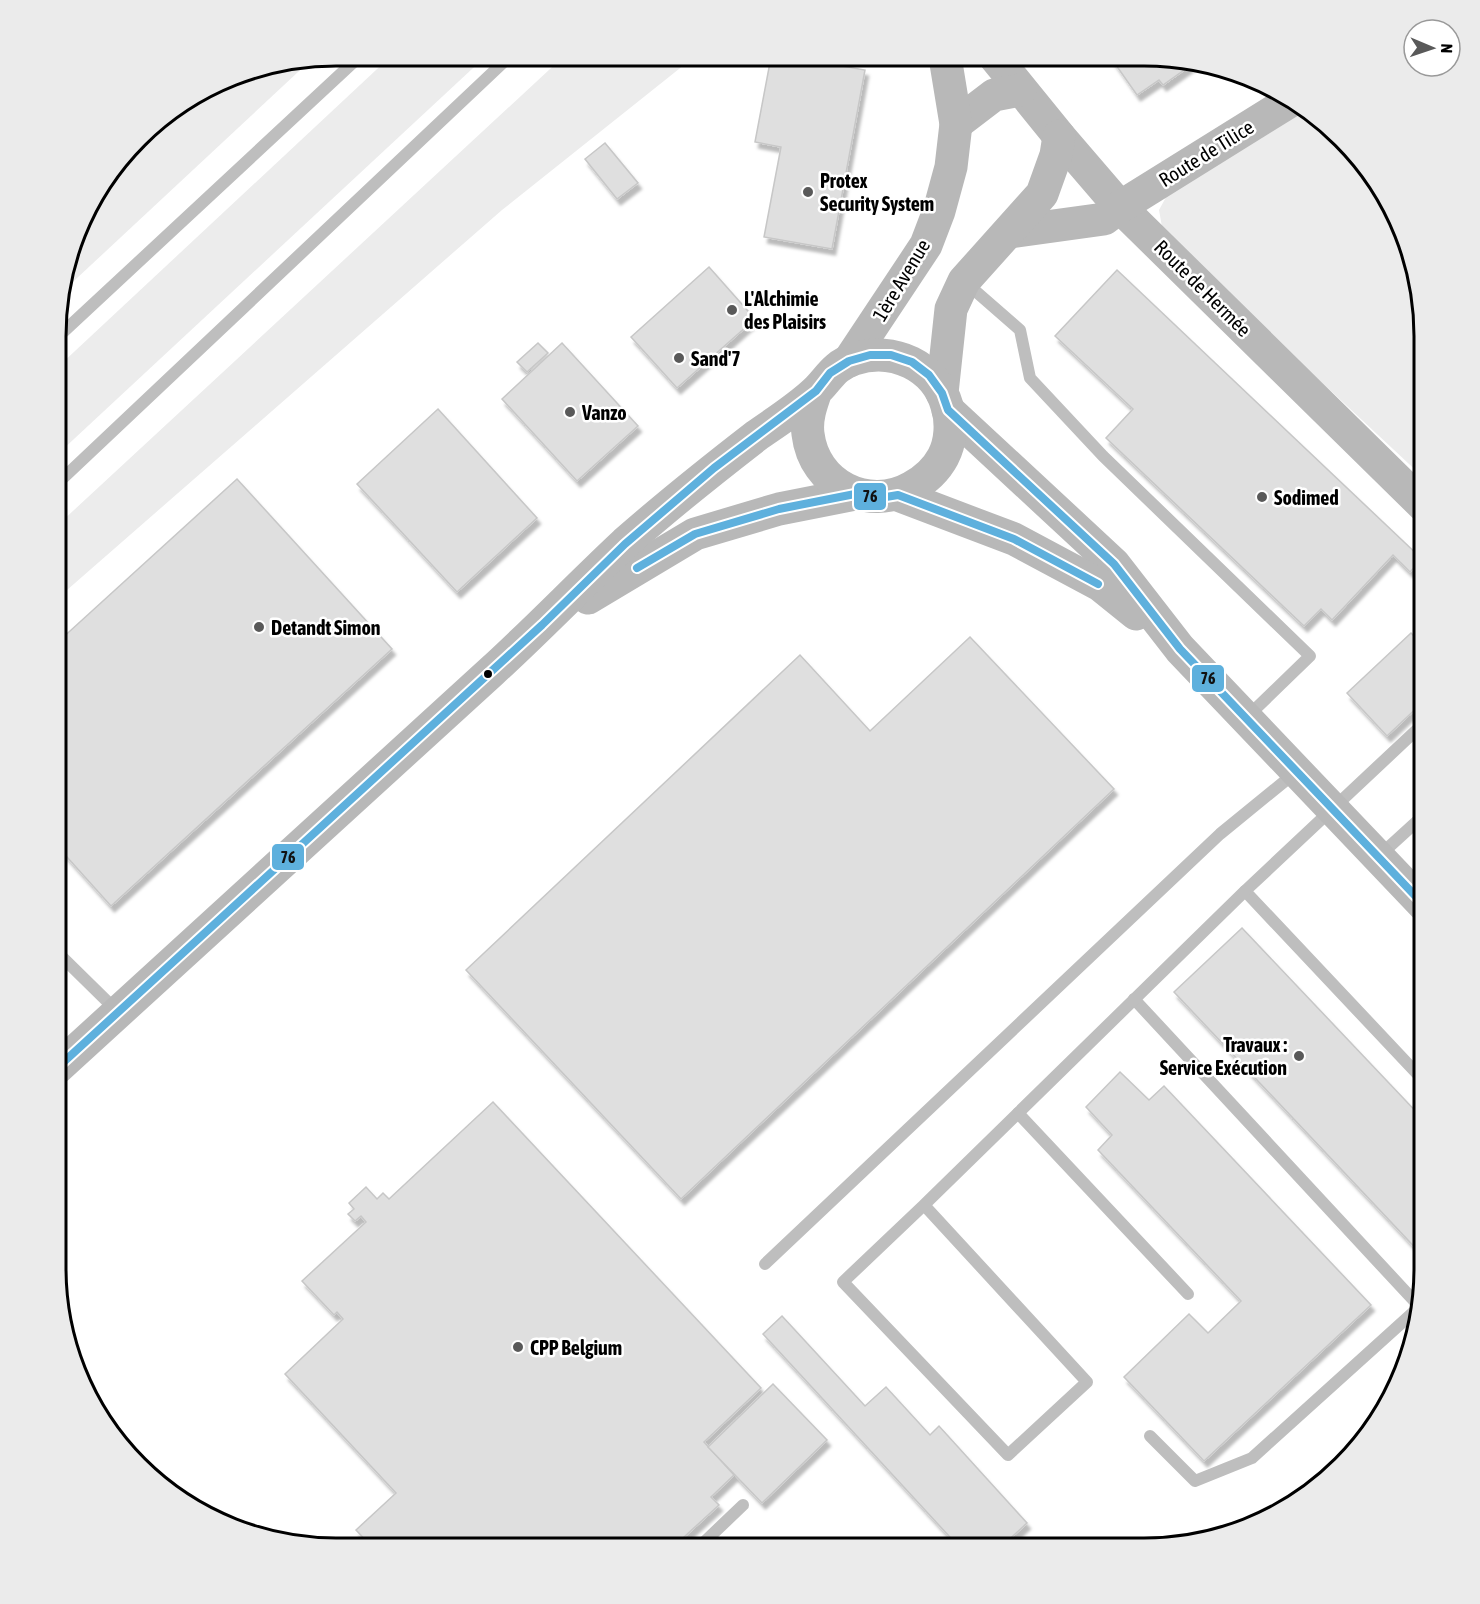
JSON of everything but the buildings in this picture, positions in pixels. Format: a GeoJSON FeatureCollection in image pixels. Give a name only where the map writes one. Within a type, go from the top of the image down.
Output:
{"type":"FeatureCollection","features":[{"type":"Feature","properties":{"kind":"street","name":"1ère Avenue"},"geometry":{"type":"LineString","coordinates":[[849,360],[926,245],[939,211],[951,167],[956,124],[946,66]]}},
{"type":"Feature","properties":{"kind":"street","name":"Route de Hermée"},"geometry":{"type":"LineString","coordinates":[[1002,66],[1120,207],[1414,496]]}},
{"type":"Feature","properties":{"kind":"street"},"geometry":{"type":"LineString","coordinates":[[956,124],[994,95],[1020,90]]}},
{"type":"Feature","properties":{"kind":"street","name":"Route de Tilice"},"geometry":{"type":"LineString","coordinates":[[1120,207],[1284,105]]}},
{"type":"Feature","properties":{"kind":"street","name":"1ère Avenue"},"geometry":{"type":"LineString","coordinates":[[816,391],[809,410],[807,431],[812,451],[822,470],[837,484],[855,494],[880,498],[898,495],[927,478],[943,457],[950,434],[945,401],[951,309],[964,281],[1042,194],[1056,155],[1059,136]]}},
{"type":"Feature","properties":{"kind":"street"},"geometry":{"type":"LineString","coordinates":[[1010,232],[1104,219],[1120,207]]}},
{"type":"Feature","properties":{"kind":"street","name":"1ère Avenue"},"geometry":{"type":"LineString","coordinates":[[66,1060],[542,625],[643,529],[714,468],[816,391],[830,373],[849,360],[870,355],[891,355],[912,362],[929,375],[945,401]]}},
{"type":"Feature","properties":{"kind":"street"},"geometry":{"type":"LineString","coordinates":[[945,401],[1114,564],[1180,649],[1414,894]]}},
{"type":"Feature","properties":{"kind":"street","name":"1ère Avenue"},"geometry":{"type":"LineString","coordinates":[[542,625],[695,534],[779,509],[855,494]]}},
{"type":"Feature","properties":{"kind":"street"},"geometry":{"type":"LineString","coordinates":[[898,495],[1014,539],[1100,585],[1180,649]]}},
{"type":"Feature","properties":{"kind":"lane"},"geometry":{"type":"LineString","coordinates":[[66,329],[349,66]]}},
{"type":"Feature","properties":{"kind":"lane"},"geometry":{"type":"LineString","coordinates":[[66,475],[499,66]]}},
{"type":"Feature","properties":{"kind":"lane"},"geometry":{"type":"LineString","coordinates":[[964,281],[1020,330],[1030,378],[1103,456],[1310,656],[1247,717]]}},
{"type":"Feature","properties":{"kind":"lane"},"geometry":{"type":"LineString","coordinates":[[924,1205],[1087,1382],[1008,1455],[843,1282],[1245,891],[1414,732]]}},
{"type":"Feature","properties":{"kind":"lane"},"geometry":{"type":"LineString","coordinates":[[765,1264],[1220,834],[1297,771]]}},
{"type":"Feature","properties":{"kind":"lane"},"geometry":{"type":"LineString","coordinates":[[1378,856],[1414,824]]}},
{"type":"Feature","properties":{"kind":"lane"},"geometry":{"type":"LineString","coordinates":[[1245,891],[1414,1071]]}},
{"type":"Feature","properties":{"kind":"lane"},"geometry":{"type":"LineString","coordinates":[[66,961],[118,1012]]}},
{"type":"Feature","properties":{"kind":"lane"},"geometry":{"type":"LineString","coordinates":[[1134,999],[1412,1301]]}},
{"type":"Feature","properties":{"kind":"lane"},"geometry":{"type":"LineString","coordinates":[[1018,1113],[1188,1294]]}},
{"type":"Feature","properties":{"kind":"lane"},"geometry":{"type":"LineString","coordinates":[[1150,1436],[1195,1481],[1252,1458],[1410,1314]]}},
{"type":"Feature","properties":{"kind":"lane"},"geometry":{"type":"LineString","coordinates":[[708,1538],[743,1505]]}},
{"type":"Feature","properties":{"kind":"shaded area"},"geometry":{"type":"Polygon","coordinates":[[[380,66],[475,66],[66,446],[66,359],[380,66]]]}},
{"type":"Feature","properties":{"kind":"shaded area"},"geometry":{"type":"Polygon","coordinates":[[[553,66],[683,66],[502,210],[66,591],[66,517],[553,66]]]}},
{"type":"Feature","properties":{"kind":"shaded area"},"geometry":{"type":"Polygon","coordinates":[[[302,68],[71,284],[80,249],[102,201],[122,171],[145,145],[186,111],[216,94],[249,80],[302,68]]]}},
{"type":"Feature","properties":{"kind":"shaded area"},"geometry":{"type":"Polygon","coordinates":[[[1290,109],[1322,133],[1358,171],[1386,216],[1400,249],[1409,283],[1414,336],[1414,469],[1191,260],[1164,238],[1159,210],[1182,168],[1290,109]]]}},
{"type":"Feature","properties":{"kind":"transit line","name":"76"},"geometry":{"type":"LineString","coordinates":[[66,1060],[542,625],[625,544],[714,468],[816,391],[830,373],[849,361],[870,355],[891,355],[912,362],[929,375],[942,393],[948,410],[1114,564],[1180,649],[1414,895]]}},
{"type":"Feature","properties":{"kind":"transit line","name":"76"},"geometry":{"type":"LineString","coordinates":[[637,568],[695,534],[779,509],[855,494],[880,498],[898,495],[1014,539],[1098,584]]}},
{"type":"Feature","properties":{"kind":"place","name":"Protex Security System"},"geometry":{"type":"Point","coordinates":[808,192]}},
{"type":"Feature","properties":{"kind":"place","name":"L'Alchimie des Plaisirs"},"geometry":{"type":"Point","coordinates":[732,310]}},
{"type":"Feature","properties":{"kind":"place","name":"Sand'7"},"geometry":{"type":"Point","coordinates":[679,358]}},
{"type":"Feature","properties":{"kind":"place","name":"Vanzo"},"geometry":{"type":"Point","coordinates":[570,412]}},
{"type":"Feature","properties":{"kind":"place","name":"Sodimed"},"geometry":{"type":"Point","coordinates":[1262,497]}},
{"type":"Feature","properties":{"kind":"place","name":"Detandt Simon"},"geometry":{"type":"Point","coordinates":[259,627]}},
{"type":"Feature","properties":{"kind":"place","name":"Travaux : Service Exécution"},"geometry":{"type":"Point","coordinates":[1299,1056]}},
{"type":"Feature","properties":{"kind":"place","name":"CPP Belgium"},"geometry":{"type":"Point","coordinates":[518,1347]}}]}
